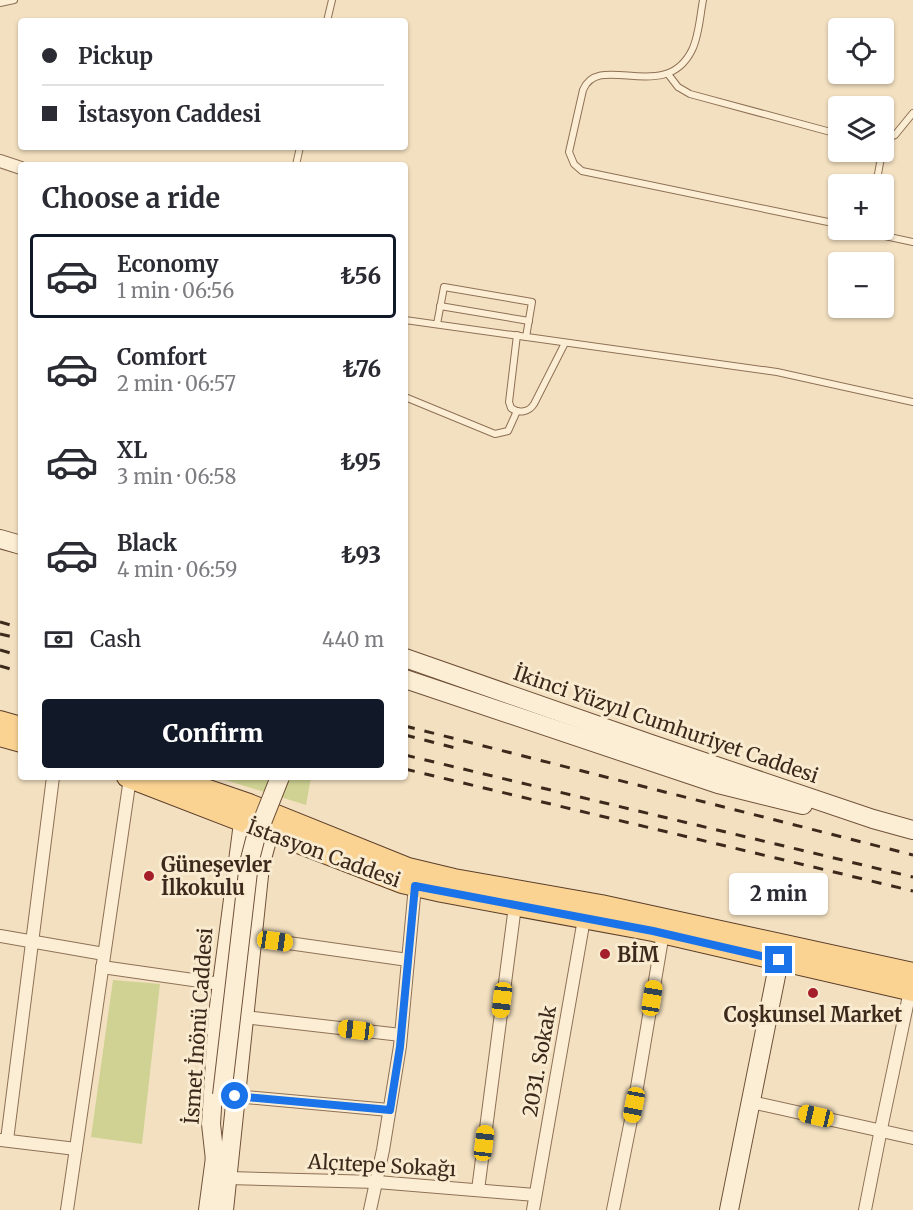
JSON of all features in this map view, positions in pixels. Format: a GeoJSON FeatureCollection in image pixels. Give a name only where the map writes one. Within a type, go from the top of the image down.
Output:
{"type":"FeatureCollection","features":[{"type":"Feature","properties":{"kind":"main road"},"geometry":{"type":"LineString","coordinates":[[0,539],[18,544]]}},
{"type":"Feature","properties":{"kind":"main road","name":"İkinci Yüzyıl Cumhuriyet Caddesi"},"geometry":{"type":"LineString","coordinates":[[408,659],[873,819],[913,830]]}},
{"type":"Feature","properties":{"kind":"main road"},"geometry":{"type":"LineString","coordinates":[[408,680],[747,792],[873,819]]}},
{"type":"Feature","properties":{"kind":"main road"},"geometry":{"type":"LineString","coordinates":[[0,721],[18,726]]}},
{"type":"Feature","properties":{"kind":"main road"},"geometry":{"type":"LineString","coordinates":[[0,736],[18,741]]}},
{"type":"Feature","properties":{"kind":"main road","name":"İstasyon Caddesi"},"geometry":{"type":"LineString","coordinates":[[136,780],[408,868],[454,879],[601,905],[912,985]]}},
{"type":"Feature","properties":{"kind":"main road","name":"İstasyon Caddesi"},"geometry":{"type":"LineString","coordinates":[[176,780],[246,814]]}},
{"type":"Feature","properties":{"kind":"main road"},"geometry":{"type":"LineString","coordinates":[[228,1096],[249,863],[261,822],[279,780]]}},
{"type":"Feature","properties":{"kind":"main road","name":"İsmet İnönü Caddesi"},"geometry":{"type":"LineString","coordinates":[[214,1160],[211,1124],[220,984],[246,814]]}},
{"type":"Feature","properties":{"kind":"main road","name":"İstasyon Caddesi"},"geometry":{"type":"LineString","coordinates":[[273,824],[402,883],[663,933],[779,960],[912,985]]}},
{"type":"Feature","properties":{"kind":"main road","name":"İsmet İnönü Caddesi"},"geometry":{"type":"LineString","coordinates":[[208,1210],[214,1160],[244,1017],[260,866],[273,824]]}},
{"type":"Feature","properties":{"kind":"main road"},"geometry":{"type":"LineString","coordinates":[[729,1210],[779,960]]}},
{"type":"Feature","properties":{"kind":"main road","name":"İsmet İnönü Caddesi"},"geometry":{"type":"LineString","coordinates":[[224,1210],[228,1178],[228,1096]]}},
{"type":"Feature","properties":{"kind":"street"},"geometry":{"type":"LineString","coordinates":[[0,161],[18,167]]}},
{"type":"Feature","properties":{"kind":"street"},"geometry":{"type":"LineString","coordinates":[[53,780],[4,1140],[76,1149]]}},
{"type":"Feature","properties":{"kind":"street"},"geometry":{"type":"LineString","coordinates":[[67,1210],[129,780]]}},
{"type":"Feature","properties":{"kind":"street"},"geometry":{"type":"LineString","coordinates":[[370,1210],[390,1110],[401,1035],[415,886]]}},
{"type":"Feature","properties":{"kind":"street"},"geometry":{"type":"LineString","coordinates":[[478,1190],[514,906]]}},
{"type":"Feature","properties":{"kind":"street","name":"2031. Sokak"},"geometry":{"type":"LineString","coordinates":[[533,1210],[584,919]]}},
{"type":"Feature","properties":{"kind":"street"},"geometry":{"type":"LineString","coordinates":[[613,1210],[634,1105],[663,933]]}},
{"type":"Feature","properties":{"kind":"street"},"geometry":{"type":"LineString","coordinates":[[0,936],[103,961],[220,984]]}},
{"type":"Feature","properties":{"kind":"street"},"geometry":{"type":"LineString","coordinates":[[253,938],[408,960]]}},
{"type":"Feature","properties":{"kind":"street"},"geometry":{"type":"LineString","coordinates":[[865,1210],[912,985]]}},
{"type":"Feature","properties":{"kind":"street"},"geometry":{"type":"LineString","coordinates":[[244,1017],[401,1035]]}},
{"type":"Feature","properties":{"kind":"street"},"geometry":{"type":"LineString","coordinates":[[228,1096],[390,1110]]}},
{"type":"Feature","properties":{"kind":"street"},"geometry":{"type":"LineString","coordinates":[[751,1102],[913,1138]]}},
{"type":"Feature","properties":{"kind":"street","name":"Alçıtepe Sokağı"},"geometry":{"type":"LineString","coordinates":[[228,1178],[377,1182],[535,1195]]}},
{"type":"Feature","properties":{"kind":"lane"},"geometry":{"type":"LineString","coordinates":[[0,3],[14,0]]}},
{"type":"Feature","properties":{"kind":"lane"},"geometry":{"type":"LineString","coordinates":[[328,18],[332,0]]}},
{"type":"Feature","properties":{"kind":"lane"},"geometry":{"type":"LineString","coordinates":[[703,0],[693,49],[684,62],[668,74],[655,77],[600,74],[590,79],[583,90],[569,152],[572,160],[578,168],[593,173],[828,220]]}},
{"type":"Feature","properties":{"kind":"lane"},"geometry":{"type":"LineString","coordinates":[[668,74],[678,87],[690,93],[828,131]]}},
{"type":"Feature","properties":{"kind":"lane"},"geometry":{"type":"LineString","coordinates":[[894,136],[913,113]]}},
{"type":"Feature","properties":{"kind":"lane"},"geometry":{"type":"LineString","coordinates":[[894,238],[913,242]]}},
{"type":"Feature","properties":{"kind":"lane"},"geometry":{"type":"LineString","coordinates":[[437,324],[444,287],[532,302],[526,337]]}},
{"type":"Feature","properties":{"kind":"lane"},"geometry":{"type":"LineString","coordinates":[[440,306],[529,321]]}},
{"type":"Feature","properties":{"kind":"lane"},"geometry":{"type":"LineString","coordinates":[[408,320],[777,372],[913,402]]}},
{"type":"Feature","properties":{"kind":"lane"},"geometry":{"type":"LineString","coordinates":[[517,335],[509,402],[511,408],[517,411],[529,410],[534,404],[565,343]]}},
{"type":"Feature","properties":{"kind":"lane"},"geometry":{"type":"LineString","coordinates":[[408,398],[495,434],[508,431],[517,411]]}},
{"type":"Feature","properties":{"kind":"green space"},"geometry":{"type":"Polygon","coordinates":[[[226,780],[310,780],[306,805],[226,780]]]}},
{"type":"Feature","properties":{"kind":"green space"},"geometry":{"type":"Polygon","coordinates":[[[113,980],[160,984],[142,1144],[91,1137],[113,980]]]}},
{"type":"Feature","properties":{"kind":"railway"},"geometry":{"type":"LineString","coordinates":[[0,622],[18,627]]}},
{"type":"Feature","properties":{"kind":"railway"},"geometry":{"type":"LineString","coordinates":[[0,634],[18,638]]}},
{"type":"Feature","properties":{"kind":"railway"},"geometry":{"type":"LineString","coordinates":[[0,650],[18,655]]}},
{"type":"Feature","properties":{"kind":"railway"},"geometry":{"type":"LineString","coordinates":[[0,666],[18,671]]}},
{"type":"Feature","properties":{"kind":"railway"},"geometry":{"type":"LineString","coordinates":[[408,727],[913,855]]}},
{"type":"Feature","properties":{"kind":"railway"},"geometry":{"type":"LineString","coordinates":[[408,736],[459,749]]}},
{"type":"Feature","properties":{"kind":"railway"},"geometry":{"type":"LineString","coordinates":[[408,756],[913,877]]}},
{"type":"Feature","properties":{"kind":"railway"},"geometry":{"type":"LineString","coordinates":[[408,770],[913,891]]}},
{"type":"Feature","properties":{"kind":"place","name":"Güneşevler İlkokulu"},"geometry":{"type":"Point","coordinates":[149,876]}},
{"type":"Feature","properties":{"kind":"place","name":"BİM"},"geometry":{"type":"Point","coordinates":[605,954]}},
{"type":"Feature","properties":{"kind":"place","name":"Coşkunsel Market"},"geometry":{"type":"Point","coordinates":[813,993]}},
{"type":"Feature","properties":{"kind":"route"},"geometry":{"type":"LineString","coordinates":[[235,1096],[390,1110],[400,1047],[415,886],[653,931],[779,960]]}}]}
